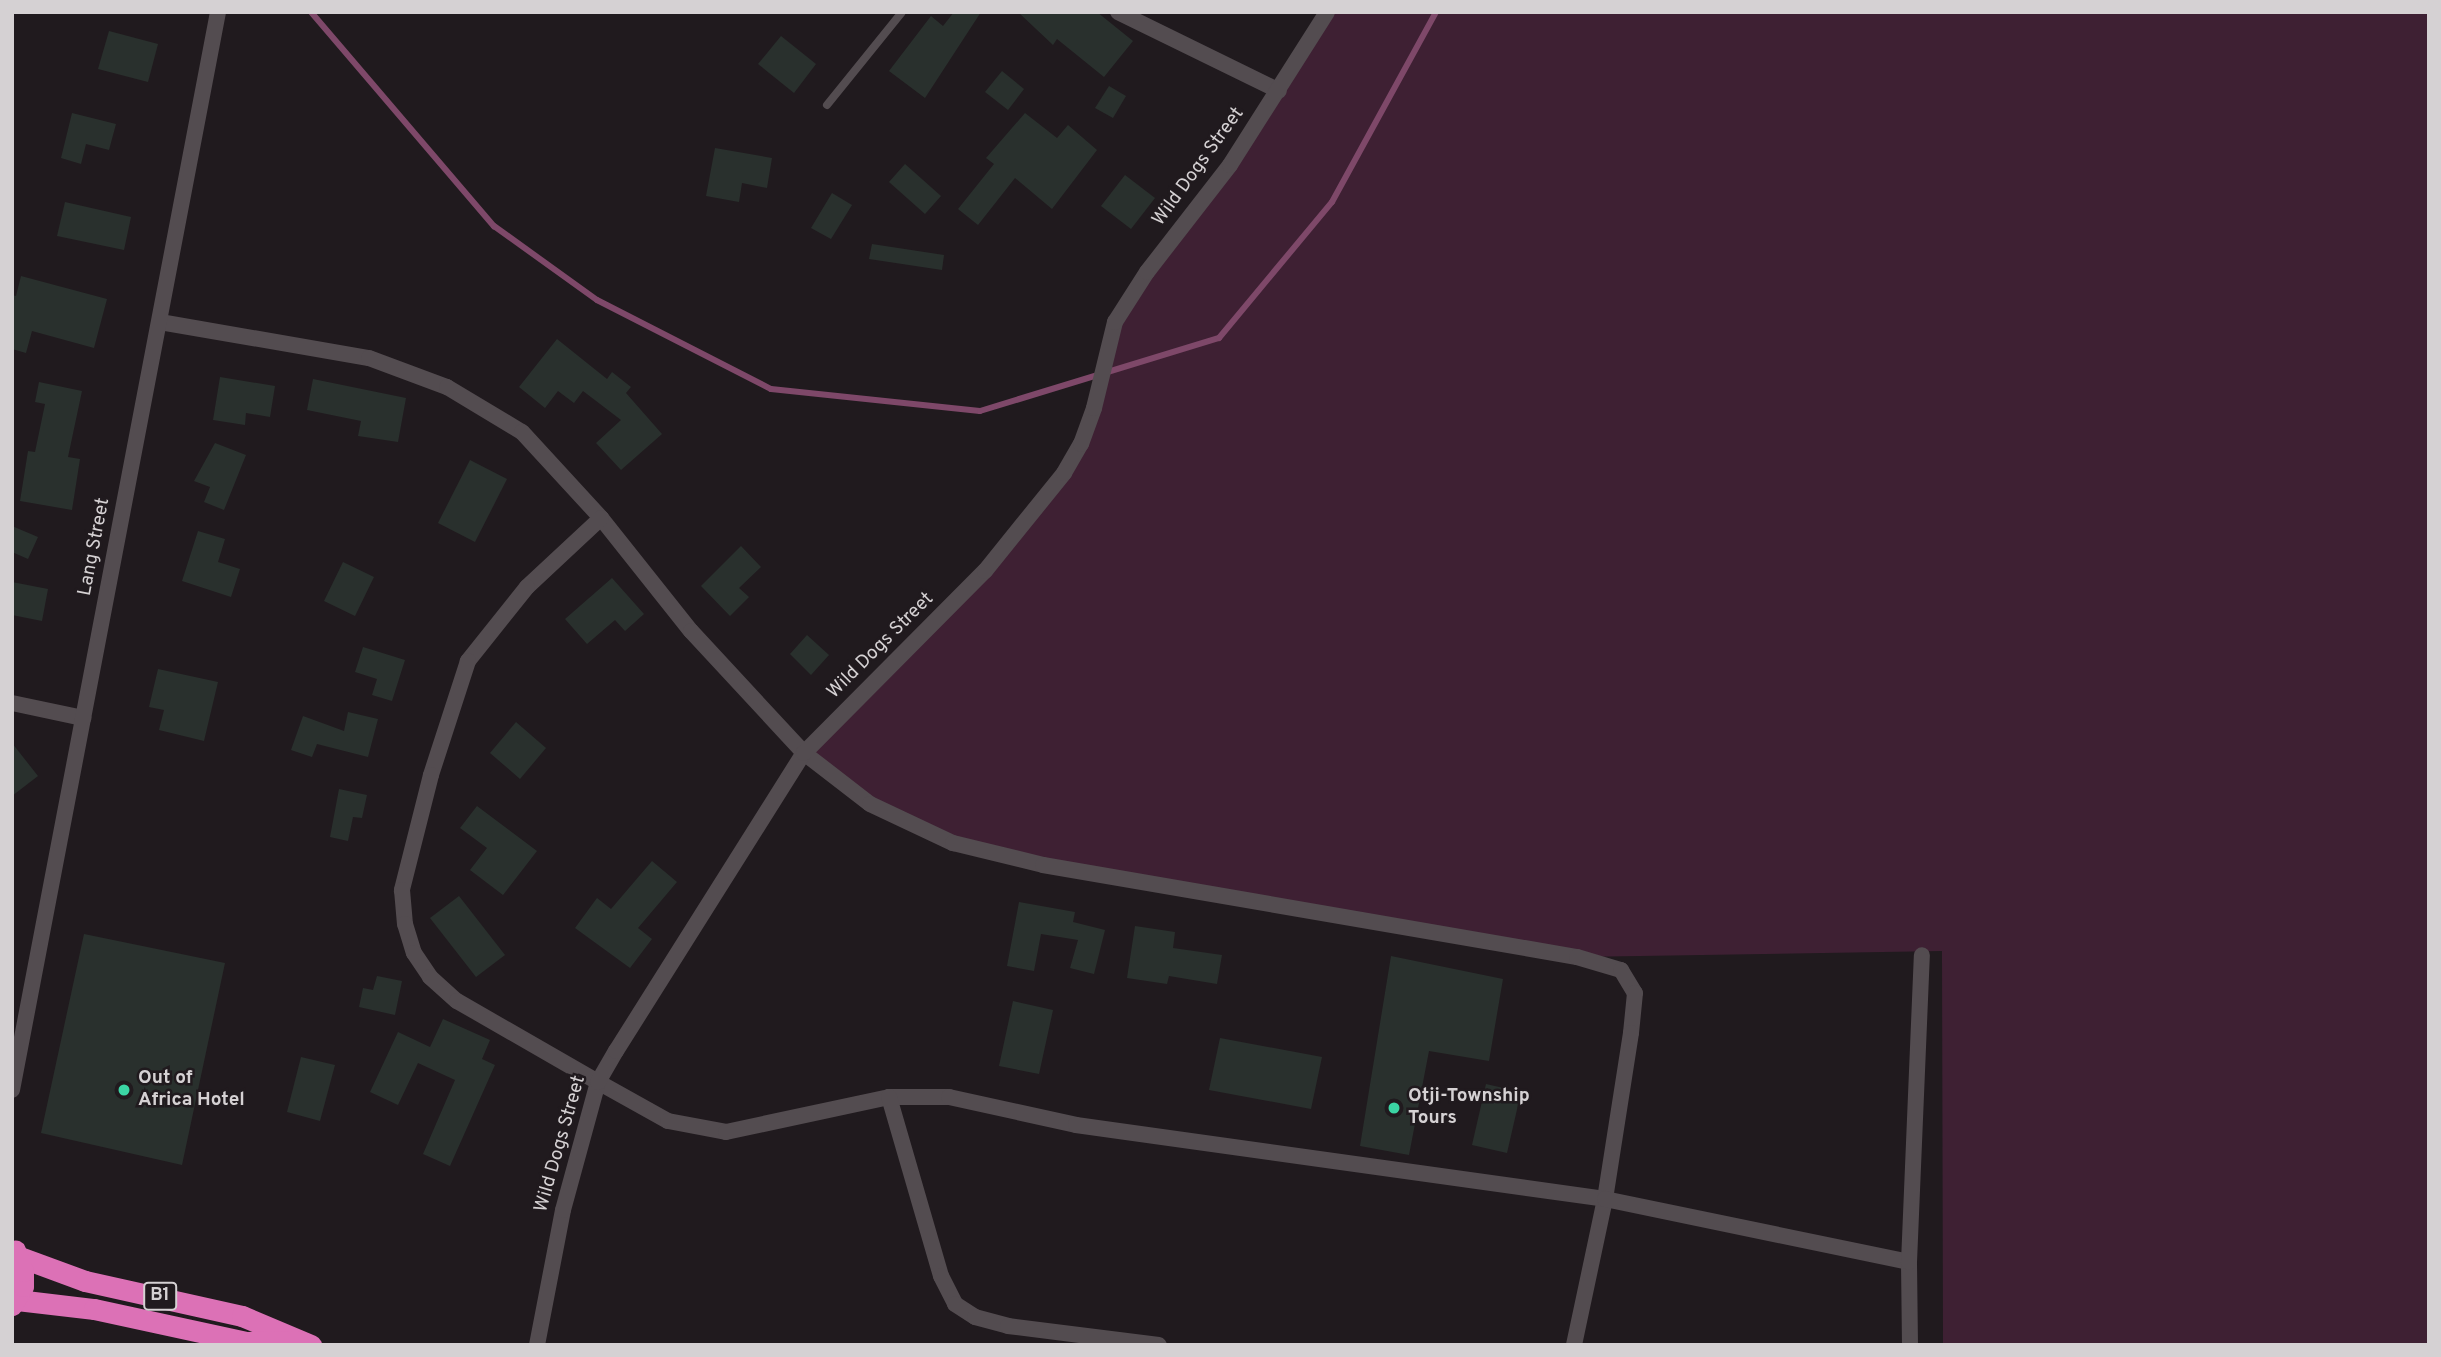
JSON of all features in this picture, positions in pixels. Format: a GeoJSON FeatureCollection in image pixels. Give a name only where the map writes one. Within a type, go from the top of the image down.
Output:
{"type":"FeatureCollection","features":[{"type":"Feature","properties":{"kind":"highway","name":"B1"},"geometry":{"type":"LineString","coordinates":[[16,1251],[23,1286],[15,1303],[94,1309],[247,1342],[304,1343]]}},
{"type":"Feature","properties":{"kind":"highway","name":"B1"},"geometry":{"type":"LineString","coordinates":[[16,1251],[85,1281],[242,1316],[304,1343]]}},
{"type":"Feature","properties":{"kind":"street","name":"Lang Street"},"geometry":{"type":"LineString","coordinates":[[12,1090],[218,12]]}},
{"type":"Feature","properties":{"kind":"street"},"geometry":{"type":"LineString","coordinates":[[1118,12],[1279,91]]}},
{"type":"Feature","properties":{"kind":"street","name":"Wild Dogs Street"},"geometry":{"type":"LineString","coordinates":[[537,1345],[563,1210],[598,1082],[804,753],[985,571],[1064,473],[1081,444],[1094,408],[1115,322],[1279,91],[1327,12]]}},
{"type":"Feature","properties":{"kind":"street"},"geometry":{"type":"LineString","coordinates":[[160,322],[369,358],[447,387],[522,432],[601,518],[691,631],[804,753],[870,804],[953,843],[1043,865],[1577,957],[1621,970],[1635,993],[1605,1199],[1574,1345]]}},
{"type":"Feature","properties":{"kind":"street"},"geometry":{"type":"LineString","coordinates":[[601,518],[527,587],[468,661],[431,775],[402,890],[405,924],[414,953],[430,977],[457,1001],[598,1082],[668,1121],[726,1132],[889,1097],[949,1097],[1076,1125],[1605,1199],[1909,1262]]}},
{"type":"Feature","properties":{"kind":"street"},"geometry":{"type":"LineString","coordinates":[[12,703],[83,718]]}},
{"type":"Feature","properties":{"kind":"street"},"geometry":{"type":"LineString","coordinates":[[1910,1345],[1909,1262],[1922,955]]}},
{"type":"Feature","properties":{"kind":"street"},"geometry":{"type":"LineString","coordinates":[[889,1097],[941,1276],[955,1304],[975,1317],[1008,1326],[1159,1345]]}},
{"type":"Feature","properties":{"kind":"lane"},"geometry":{"type":"LineString","coordinates":[[827,106],[902,12]]}},
{"type":"Feature","properties":{"kind":"shaded area"},"geometry":{"type":"Polygon","coordinates":[[[1327,12],[2429,12],[2429,1345],[1943,1345],[1942,951],[1577,957],[953,843],[870,804],[804,753],[985,571],[1064,473],[1115,322],[1327,12]]]}},
{"type":"Feature","properties":{"kind":"building"},"geometry":{"type":"Polygon","coordinates":[[[954,12],[981,12],[925,98],[889,71],[931,16],[943,26],[954,12]]]}},
{"type":"Feature","properties":{"kind":"building"},"geometry":{"type":"Polygon","coordinates":[[[1018,12],[1097,12],[1133,41],[1104,77],[1057,39],[1053,45],[1018,12]]]}},
{"type":"Feature","properties":{"kind":"building"},"geometry":{"type":"Polygon","coordinates":[[[109,31],[158,44],[148,82],[98,69],[109,31]]]}},
{"type":"Feature","properties":{"kind":"building"},"geometry":{"type":"Polygon","coordinates":[[[781,36],[816,64],[794,93],[758,64],[781,36]]]}},
{"type":"Feature","properties":{"kind":"building"},"geometry":{"type":"Polygon","coordinates":[[[1002,71],[1024,89],[1008,110],[985,92],[1002,71]]]}},
{"type":"Feature","properties":{"kind":"building"},"geometry":{"type":"Polygon","coordinates":[[[1109,86],[1126,96],[1113,118],[1095,108],[1109,86]]]}},
{"type":"Feature","properties":{"kind":"building"},"geometry":{"type":"Polygon","coordinates":[[[72,113],[116,124],[109,150],[86,144],[81,164],[61,158],[72,113]]]}},
{"type":"Feature","properties":{"kind":"building"},"geometry":{"type":"Polygon","coordinates":[[[1025,113],[1057,138],[1068,125],[1097,150],[1052,209],[1015,178],[978,225],[958,209],[994,164],[986,158],[1025,113]]]}},
{"type":"Feature","properties":{"kind":"building"},"geometry":{"type":"Polygon","coordinates":[[[715,148],[772,158],[767,188],[742,183],[739,202],[706,196],[715,148]]]}},
{"type":"Feature","properties":{"kind":"building"},"geometry":{"type":"Polygon","coordinates":[[[905,164],[941,196],[925,214],[889,182],[905,164]]]}},
{"type":"Feature","properties":{"kind":"building"},"geometry":{"type":"Polygon","coordinates":[[[1125,175],[1155,198],[1131,229],[1101,206],[1125,175]]]}},
{"type":"Feature","properties":{"kind":"building"},"geometry":{"type":"Polygon","coordinates":[[[832,193],[852,205],[831,239],[811,228],[832,193]]]}},
{"type":"Feature","properties":{"kind":"building"},"geometry":{"type":"Polygon","coordinates":[[[65,202],[131,217],[124,250],[57,236],[65,202]]]}},
{"type":"Feature","properties":{"kind":"building"},"geometry":{"type":"Polygon","coordinates":[[[872,244],[944,255],[942,270],[869,259],[872,244]]]}},
{"type":"Feature","properties":{"kind":"building"},"geometry":{"type":"Polygon","coordinates":[[[21,276],[107,299],[94,348],[32,331],[26,353],[12,349],[12,295],[16,296],[21,276]]]}},
{"type":"Feature","properties":{"kind":"building"},"geometry":{"type":"Polygon","coordinates":[[[557,339],[607,379],[612,372],[631,387],[626,393],[662,434],[621,470],[596,443],[621,420],[583,391],[574,403],[558,391],[545,408],[519,387],[557,339]]]}},
{"type":"Feature","properties":{"kind":"building"},"geometry":{"type":"Polygon","coordinates":[[[220,377],[275,386],[270,417],[246,413],[245,425],[213,420],[220,377]]]}},
{"type":"Feature","properties":{"kind":"building"},"geometry":{"type":"Polygon","coordinates":[[[313,379],[406,398],[398,442],[358,436],[361,421],[307,410],[313,379]]]}},
{"type":"Feature","properties":{"kind":"building"},"geometry":{"type":"Polygon","coordinates":[[[39,382],[82,391],[68,457],[80,459],[72,510],[20,501],[28,451],[35,452],[45,404],[35,402],[39,382]]]}},
{"type":"Feature","properties":{"kind":"building"},"geometry":{"type":"Polygon","coordinates":[[[215,443],[246,455],[224,510],[204,502],[210,487],[194,481],[215,443]]]}},
{"type":"Feature","properties":{"kind":"building"},"geometry":{"type":"Polygon","coordinates":[[[470,460],[507,479],[475,542],[438,523],[470,460]]]}},
{"type":"Feature","properties":{"kind":"building"},"geometry":{"type":"Polygon","coordinates":[[[12,526],[38,537],[28,559],[12,552],[12,526]]]}},
{"type":"Feature","properties":{"kind":"building"},"geometry":{"type":"Polygon","coordinates":[[[198,531],[225,539],[218,562],[240,569],[231,597],[182,581],[198,531]]]}},
{"type":"Feature","properties":{"kind":"building"},"geometry":{"type":"Polygon","coordinates":[[[741,546],[761,567],[739,588],[749,597],[730,616],[701,586],[741,546]]]}},
{"type":"Feature","properties":{"kind":"building"},"geometry":{"type":"Polygon","coordinates":[[[343,562],[374,577],[355,616],[324,601],[343,562]]]}},
{"type":"Feature","properties":{"kind":"building"},"geometry":{"type":"Polygon","coordinates":[[[612,578],[644,614],[625,631],[615,620],[587,644],[565,619],[612,578]]]}},
{"type":"Feature","properties":{"kind":"building"},"geometry":{"type":"Polygon","coordinates":[[[12,582],[48,589],[42,621],[12,615],[12,582]]]}},
{"type":"Feature","properties":{"kind":"building"},"geometry":{"type":"Polygon","coordinates":[[[807,635],[829,655],[811,675],[790,654],[807,635]]]}},
{"type":"Feature","properties":{"kind":"building"},"geometry":{"type":"Polygon","coordinates":[[[363,647],[405,660],[392,701],[372,695],[377,679],[355,672],[363,647]]]}},
{"type":"Feature","properties":{"kind":"building"},"geometry":{"type":"Polygon","coordinates":[[[158,669],[218,682],[204,741],[159,730],[164,710],[149,707],[158,669]]]}},
{"type":"Feature","properties":{"kind":"building"},"geometry":{"type":"Polygon","coordinates":[[[348,712],[378,719],[368,757],[317,744],[312,757],[291,750],[303,716],[344,731],[348,712]]]}},
{"type":"Feature","properties":{"kind":"building"},"geometry":{"type":"Polygon","coordinates":[[[516,722],[546,748],[520,779],[490,753],[516,722]]]}},
{"type":"Feature","properties":{"kind":"building"},"geometry":{"type":"Polygon","coordinates":[[[12,743],[38,776],[12,796],[12,743]]]}},
{"type":"Feature","properties":{"kind":"building"},"geometry":{"type":"Polygon","coordinates":[[[339,789],[367,795],[362,818],[353,817],[348,841],[330,837],[339,789]]]}},
{"type":"Feature","properties":{"kind":"building"},"geometry":{"type":"Polygon","coordinates":[[[477,806],[537,851],[503,895],[470,870],[487,848],[460,828],[477,806]]]}},
{"type":"Feature","properties":{"kind":"building"},"geometry":{"type":"Polygon","coordinates":[[[652,861],[677,882],[638,928],[652,939],[630,968],[575,928],[597,898],[611,909],[652,861]]]}},
{"type":"Feature","properties":{"kind":"building"},"geometry":{"type":"Polygon","coordinates":[[[459,896],[505,955],[476,977],[430,918],[459,896]]]}},
{"type":"Feature","properties":{"kind":"building"},"geometry":{"type":"Polygon","coordinates":[[[1019,902],[1075,912],[1073,922],[1105,930],[1094,974],[1070,968],[1078,940],[1041,934],[1034,971],[1007,966],[1019,902]]]}},
{"type":"Feature","properties":{"kind":"building"},"geometry":{"type":"Polygon","coordinates":[[[1135,926],[1175,932],[1173,948],[1222,955],[1217,984],[1169,976],[1167,984],[1127,978],[1135,926]]]}},
{"type":"Feature","properties":{"kind":"building"},"geometry":{"type":"Polygon","coordinates":[[[84,934],[225,963],[182,1165],[41,1133],[84,934]]]}},
{"type":"Feature","properties":{"kind":"building"},"geometry":{"type":"Polygon","coordinates":[[[1391,956],[1503,979],[1489,1061],[1429,1051],[1409,1155],[1360,1146],[1391,956]]]}},
{"type":"Feature","properties":{"kind":"building"},"geometry":{"type":"Polygon","coordinates":[[[377,976],[402,981],[395,1015],[359,1007],[363,988],[373,990],[377,976]]]}},
{"type":"Feature","properties":{"kind":"building"},"geometry":{"type":"Polygon","coordinates":[[[1013,1001],[1053,1010],[1039,1074],[999,1066],[1013,1001]]]}},
{"type":"Feature","properties":{"kind":"building"},"geometry":{"type":"Polygon","coordinates":[[[443,1019],[490,1040],[482,1059],[495,1065],[450,1166],[423,1154],[455,1080],[418,1063],[398,1105],[370,1092],[398,1032],[430,1047],[443,1019]]]}},
{"type":"Feature","properties":{"kind":"building"},"geometry":{"type":"Polygon","coordinates":[[[1220,1038],[1322,1057],[1311,1109],[1209,1090],[1220,1038]]]}},
{"type":"Feature","properties":{"kind":"building"},"geometry":{"type":"Polygon","coordinates":[[[301,1057],[335,1065],[320,1121],[287,1112],[301,1057]]]}},
{"type":"Feature","properties":{"kind":"building"},"geometry":{"type":"Polygon","coordinates":[[[1486,1084],[1521,1092],[1507,1153],[1472,1145],[1486,1084]]]}},
{"type":"Feature","properties":{"kind":"waterway"},"geometry":{"type":"LineString","coordinates":[[311,12],[494,226],[597,300],[771,389],[980,411],[1219,338],[1332,202],[1436,12]]}},
{"type":"Feature","properties":{"kind":"place","name":"Out of Africa Hotel"},"geometry":{"type":"Point","coordinates":[124,1090]}},
{"type":"Feature","properties":{"kind":"place","name":"Otji-Township Tours"},"geometry":{"type":"Point","coordinates":[1394,1108]}}]}
